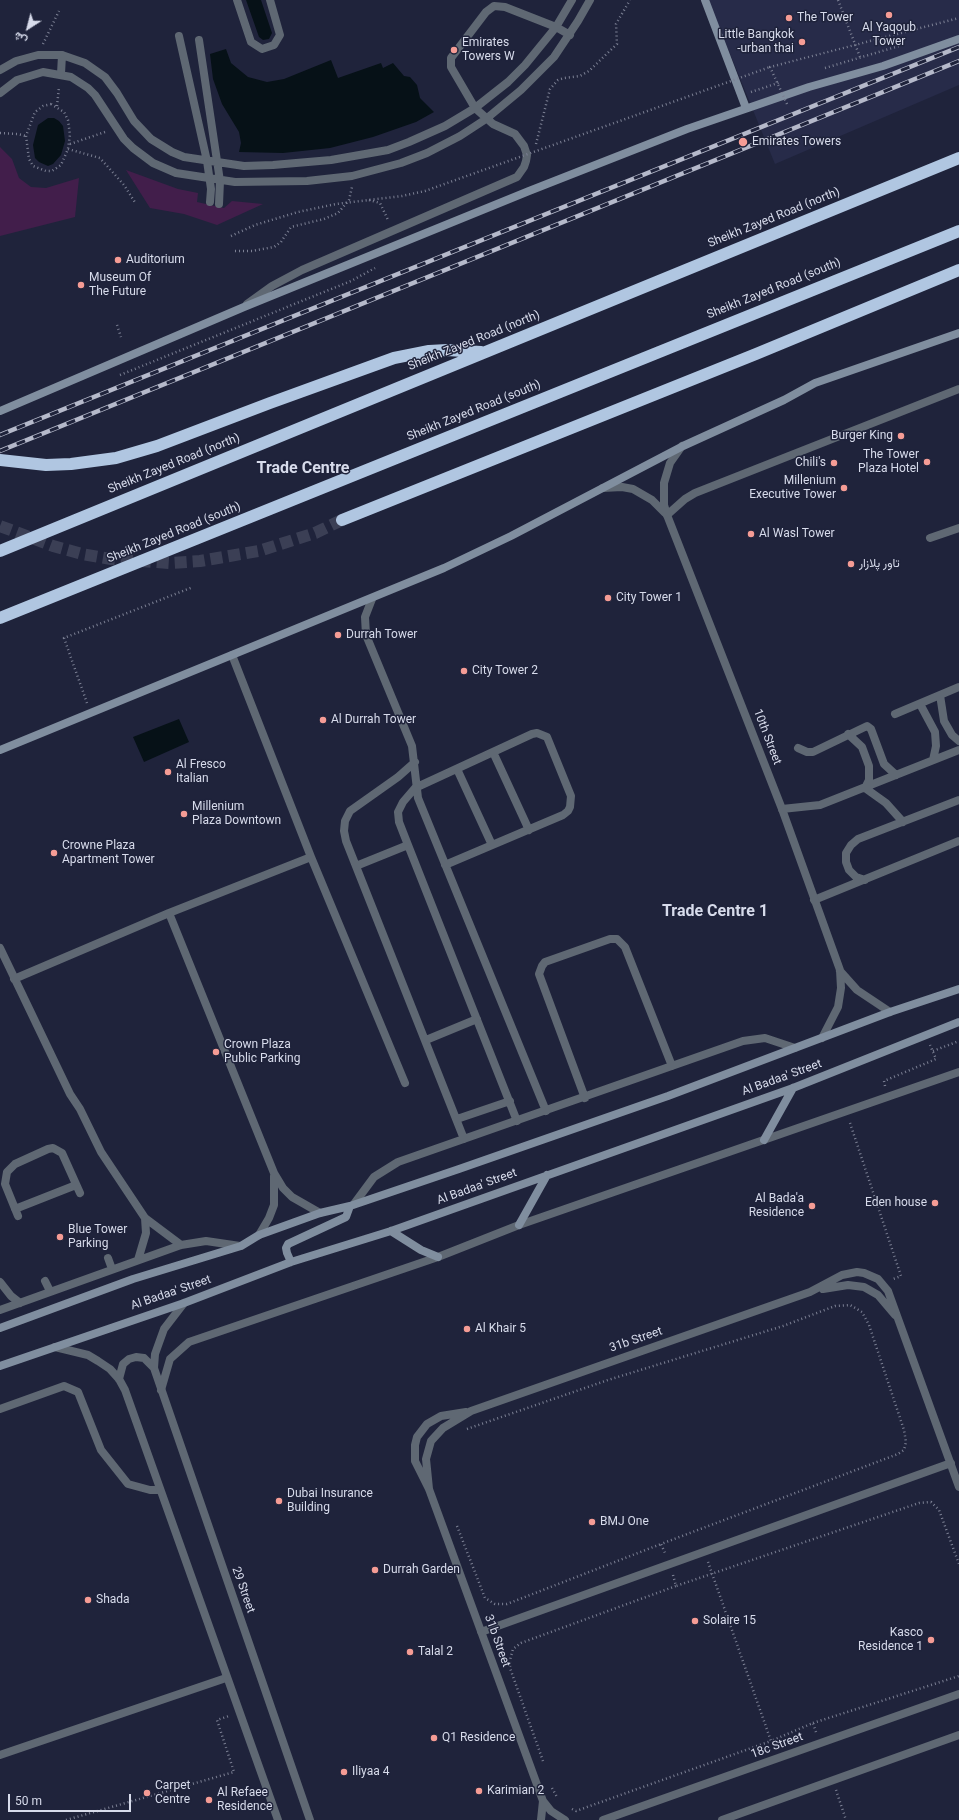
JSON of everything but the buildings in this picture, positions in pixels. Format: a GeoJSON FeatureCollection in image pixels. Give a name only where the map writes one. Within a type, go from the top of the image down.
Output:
{"type":"FeatureCollection","features":[{"type":"Feature","properties":{"kind":"highway","name":"Sheikh Zayed Road (north)"},"geometry":{"type":"LineString","coordinates":[[0,551],[959,158]]}},
{"type":"Feature","properties":{"kind":"highway","name":"Sheikh Zayed Road (south)"},"geometry":{"type":"LineString","coordinates":[[0,618],[959,231]]}},
{"type":"Feature","properties":{"kind":"highway"},"geometry":{"type":"LineString","coordinates":[[342,520],[756,354],[959,270]]}},
{"type":"Feature","properties":{"kind":"highway"},"geometry":{"type":"LineString","coordinates":[[0,460],[46,466],[116,458],[157,446],[394,358],[429,351],[447,350],[483,352]]}},
{"type":"Feature","properties":{"kind":"main road"},"geometry":{"type":"LineString","coordinates":[[705,0],[746,108]]}},
{"type":"Feature","properties":{"kind":"main road"},"geometry":{"type":"LineString","coordinates":[[0,411],[244,307],[529,191],[746,108],[809,87],[883,66],[959,39]]}},
{"type":"Feature","properties":{"kind":"main road"},"geometry":{"type":"LineString","coordinates":[[0,750],[372,599],[484,550],[600,488],[683,446],[784,400],[814,383],[959,332]]}},
{"type":"Feature","properties":{"kind":"main road","name":"Al Badaa' Street"},"geometry":{"type":"LineString","coordinates":[[0,1328],[133,1280],[241,1246],[259,1234],[320,1213],[352,1205],[668,1096],[890,1012],[959,989]]}},
{"type":"Feature","properties":{"kind":"main road","name":"Al Badaa' Street"},"geometry":{"type":"LineString","coordinates":[[0,1366],[184,1303],[291,1262],[391,1231],[793,1088],[959,1022]]}},
{"type":"Feature","properties":{"kind":"main road"},"geometry":{"type":"LineString","coordinates":[[764,1140],[793,1088]]}},
{"type":"Feature","properties":{"kind":"main road"},"geometry":{"type":"LineString","coordinates":[[520,1225],[547,1175]]}},
{"type":"Feature","properties":{"kind":"main road"},"geometry":{"type":"LineString","coordinates":[[291,1262],[286,1248],[288,1244],[346,1217],[352,1205]]}},
{"type":"Feature","properties":{"kind":"main road"},"geometry":{"type":"LineString","coordinates":[[391,1231],[410,1245],[438,1257]]}},
{"type":"Feature","properties":{"kind":"street"},"geometry":{"type":"LineString","coordinates":[[237,0],[251,42],[262,48],[274,46],[280,35],[270,0]]}},
{"type":"Feature","properties":{"kind":"street"},"geometry":{"type":"LineString","coordinates":[[0,70],[16,61],[38,55],[62,55],[85,63],[105,77],[117,93],[134,121],[151,139],[172,152],[206,161],[244,166],[273,165],[359,156],[388,150],[416,139],[445,126],[475,108],[508,82],[525,65],[556,27],[572,0]]}},
{"type":"Feature","properties":{"kind":"street"},"geometry":{"type":"LineString","coordinates":[[0,93],[10,84],[24,77],[43,72],[71,77],[88,88],[102,105],[117,129],[133,148],[153,163],[176,173],[220,181],[260,182],[307,181],[352,176],[402,163],[427,153],[460,136],[486,119],[527,85],[554,57],[570,35],[590,0]]}},
{"type":"Feature","properties":{"kind":"street"},"geometry":{"type":"LineString","coordinates":[[244,307],[272,286],[302,270],[517,177],[526,161],[527,155],[524,146],[515,134],[486,119],[475,108],[451,67],[451,58],[489,8],[499,6],[556,27],[570,35]]}},
{"type":"Feature","properties":{"kind":"street"},"geometry":{"type":"LineString","coordinates":[[179,36],[206,161],[209,179],[210,202]]}},
{"type":"Feature","properties":{"kind":"street"},"geometry":{"type":"LineString","coordinates":[[199,40],[218,162],[220,181],[219,204]]}},
{"type":"Feature","properties":{"kind":"street"},"geometry":{"type":"LineString","coordinates":[[61,74],[62,55]]}},
{"type":"Feature","properties":{"kind":"street"},"geometry":{"type":"LineString","coordinates":[[667,515],[685,499],[695,493],[959,389]]}},
{"type":"Feature","properties":{"kind":"street","name":"10th Street"},"geometry":{"type":"LineString","coordinates":[[683,446],[670,462],[665,478],[663,494],[667,515],[782,809],[840,970],[841,988],[838,1007],[822,1038]]}},
{"type":"Feature","properties":{"kind":"street","name":"10th Street"},"geometry":{"type":"LineString","coordinates":[[600,488],[622,487],[633,489],[652,500],[667,515]]}},
{"type":"Feature","properties":{"kind":"street"},"geometry":{"type":"LineString","coordinates":[[930,538],[959,528]]}},
{"type":"Feature","properties":{"kind":"street"},"geometry":{"type":"LineString","coordinates":[[372,599],[365,617],[364,627],[368,642],[412,746],[415,762],[415,788],[546,1111]]}},
{"type":"Feature","properties":{"kind":"street"},"geometry":{"type":"LineString","coordinates":[[232,655],[311,857],[405,1083]]}},
{"type":"Feature","properties":{"kind":"street"},"geometry":{"type":"LineString","coordinates":[[895,714],[959,687]]}},
{"type":"Feature","properties":{"kind":"street"},"geometry":{"type":"LineString","coordinates":[[940,695],[944,721],[952,735],[959,741]]}},
{"type":"Feature","properties":{"kind":"street"},"geometry":{"type":"LineString","coordinates":[[920,704],[935,732],[936,746],[933,760]]}},
{"type":"Feature","properties":{"kind":"street"},"geometry":{"type":"LineString","coordinates":[[798,748],[807,752],[813,752],[864,726],[869,727],[884,764],[896,775]]}},
{"type":"Feature","properties":{"kind":"street"},"geometry":{"type":"LineString","coordinates":[[446,865],[563,815],[570,807],[571,796],[550,741],[542,734],[537,732],[415,788],[403,802],[398,812],[399,822],[517,1121]]}},
{"type":"Feature","properties":{"kind":"street"},"geometry":{"type":"LineString","coordinates":[[848,734],[862,747],[869,766],[869,780],[865,788]]}},
{"type":"Feature","properties":{"kind":"street"},"geometry":{"type":"LineString","coordinates":[[782,809],[820,806],[959,750]]}},
{"type":"Feature","properties":{"kind":"street"},"geometry":{"type":"LineString","coordinates":[[493,752],[529,830]]}},
{"type":"Feature","properties":{"kind":"street"},"geometry":{"type":"LineString","coordinates":[[415,762],[398,777],[350,811],[345,821],[344,831],[356,866],[464,1139]]}},
{"type":"Feature","properties":{"kind":"street"},"geometry":{"type":"LineString","coordinates":[[457,768],[492,845]]}},
{"type":"Feature","properties":{"kind":"street"},"geometry":{"type":"LineString","coordinates":[[865,788],[886,803],[903,822]]}},
{"type":"Feature","properties":{"kind":"street"},"geometry":{"type":"LineString","coordinates":[[865,880],[856,877],[848,866],[846,853],[851,845],[858,839],[959,800]]}},
{"type":"Feature","properties":{"kind":"street"},"geometry":{"type":"LineString","coordinates":[[814,900],[959,841]]}},
{"type":"Feature","properties":{"kind":"street"},"geometry":{"type":"LineString","coordinates":[[356,866],[408,845]]}},
{"type":"Feature","properties":{"kind":"street"},"geometry":{"type":"LineString","coordinates":[[14,979],[169,913],[311,857]]}},
{"type":"Feature","properties":{"kind":"street"},"geometry":{"type":"LineString","coordinates":[[169,913],[274,1173],[283,1188],[292,1197],[320,1213]]}},
{"type":"Feature","properties":{"kind":"street"},"geometry":{"type":"LineString","coordinates":[[584,1098],[539,974],[545,962],[610,938],[617,939],[625,947],[672,1066]]}},
{"type":"Feature","properties":{"kind":"street"},"geometry":{"type":"LineString","coordinates":[[0,948],[70,1094],[80,1109],[101,1152],[145,1218],[181,1245]]}},
{"type":"Feature","properties":{"kind":"street","name":"10th Street"},"geometry":{"type":"LineString","coordinates":[[840,970],[862,994],[890,1012]]}},
{"type":"Feature","properties":{"kind":"street"},"geometry":{"type":"LineString","coordinates":[[426,1040],[477,1019]]}},
{"type":"Feature","properties":{"kind":"street"},"geometry":{"type":"LineString","coordinates":[[352,1205],[367,1184],[389,1166],[464,1139],[750,1039],[772,1040],[795,1048]]}},
{"type":"Feature","properties":{"kind":"street"},"geometry":{"type":"LineString","coordinates":[[161,1390],[170,1359],[189,1342],[438,1257],[520,1225],[959,1072]]}},
{"type":"Feature","properties":{"kind":"street"},"geometry":{"type":"LineString","coordinates":[[457,1119],[510,1101]]}},
{"type":"Feature","properties":{"kind":"street"},"geometry":{"type":"LineString","coordinates":[[76,1185],[16,1213],[5,1184],[7,1172],[15,1164],[53,1148],[62,1153],[80,1193]]}},
{"type":"Feature","properties":{"kind":"street"},"geometry":{"type":"LineString","coordinates":[[259,1234],[269,1218],[274,1205],[274,1173]]}},
{"type":"Feature","properties":{"kind":"street"},"geometry":{"type":"LineString","coordinates":[[138,1260],[146,1233],[145,1218]]}},
{"type":"Feature","properties":{"kind":"street"},"geometry":{"type":"LineString","coordinates":[[0,1310],[50,1290],[181,1245],[206,1241],[241,1246]]}},
{"type":"Feature","properties":{"kind":"street"},"geometry":{"type":"LineString","coordinates":[[108,1258],[112,1269]]}},
{"type":"Feature","properties":{"kind":"street","name":"31b Street"},"geometry":{"type":"LineString","coordinates":[[565,1820],[551,1810],[543,1801],[539,1792],[429,1489],[415,1461],[415,1445],[417,1437],[427,1424],[441,1416],[471,1411],[810,1292],[850,1273],[864,1273],[883,1283],[900,1320],[959,1487]]}},
{"type":"Feature","properties":{"kind":"street"},"geometry":{"type":"LineString","coordinates":[[46,1280],[50,1290]]}},
{"type":"Feature","properties":{"kind":"street"},"geometry":{"type":"LineString","coordinates":[[0,1282],[11,1296],[20,1302]]}},
{"type":"Feature","properties":{"kind":"street","name":"31b Street"},"geometry":{"type":"LineString","coordinates":[[810,1292],[848,1285],[864,1287],[878,1295],[900,1320]]}},
{"type":"Feature","properties":{"kind":"street","name":"29 Street"},"geometry":{"type":"LineString","coordinates":[[184,1303],[164,1329],[155,1354],[154,1368],[310,1820]]}},
{"type":"Feature","properties":{"kind":"street"},"geometry":{"type":"LineString","coordinates":[[55,1347],[88,1355],[110,1369],[119,1379],[125,1390],[238,1712],[278,1820]]}},
{"type":"Feature","properties":{"kind":"street"},"geometry":{"type":"LineString","coordinates":[[119,1379],[123,1364],[129,1359],[136,1357],[144,1358],[154,1368]]}},
{"type":"Feature","properties":{"kind":"street"},"geometry":{"type":"LineString","coordinates":[[0,1408],[64,1386],[78,1392],[100,1450],[128,1484],[150,1490],[160,1490]]}},
{"type":"Feature","properties":{"kind":"street","name":"31b Street"},"geometry":{"type":"LineString","coordinates":[[429,1489],[426,1459],[431,1441],[443,1428],[471,1411]]}},
{"type":"Feature","properties":{"kind":"street"},"geometry":{"type":"LineString","coordinates":[[481,1632],[951,1464]]}},
{"type":"Feature","properties":{"kind":"street"},"geometry":{"type":"LineString","coordinates":[[0,1755],[226,1678]]}},
{"type":"Feature","properties":{"kind":"street","name":"18c Street"},"geometry":{"type":"LineString","coordinates":[[603,1820],[959,1694]]}},
{"type":"Feature","properties":{"kind":"street"},"geometry":{"type":"LineString","coordinates":[[722,1820],[959,1735]]}},
{"type":"Feature","properties":{"kind":"street"},"geometry":{"type":"LineString","coordinates":[[540,1820],[543,1801]]}},
{"type":"Feature","properties":{"kind":"path"},"geometry":{"type":"LineString","coordinates":[[534,152],[550,89],[558,80],[584,74],[616,44],[616,24],[630,0]]}},
{"type":"Feature","properties":{"kind":"path"},"geometry":{"type":"LineString","coordinates":[[838,0],[860,57]]}},
{"type":"Feature","properties":{"kind":"path"},"geometry":{"type":"LineString","coordinates":[[38,55],[59,11]]}},
{"type":"Feature","properties":{"kind":"path"},"geometry":{"type":"LineString","coordinates":[[231,236],[254,225],[292,213],[336,204],[402,196],[437,187],[770,67],[959,18]]}},
{"type":"Feature","properties":{"kind":"path"},"geometry":{"type":"LineString","coordinates":[[823,69],[906,44]]}},
{"type":"Feature","properties":{"kind":"path"},"geometry":{"type":"LineString","coordinates":[[770,67],[787,104]]}},
{"type":"Feature","properties":{"kind":"path"},"geometry":{"type":"LineString","coordinates":[[57,106],[61,74]]}},
{"type":"Feature","properties":{"kind":"path"},"geometry":{"type":"LineString","coordinates":[[741,95],[786,81]]}},
{"type":"Feature","properties":{"kind":"path"},"geometry":{"type":"LineString","coordinates":[[51,104],[57,106],[64,112],[68,120],[70,144],[61,165],[57,168],[46,171],[39,170],[33,166],[29,159],[26,136],[35,112],[43,106],[51,104]]}},
{"type":"Feature","properties":{"kind":"path"},"geometry":{"type":"LineString","coordinates":[[70,144],[117,129]]}},
{"type":"Feature","properties":{"kind":"path"},"geometry":{"type":"LineString","coordinates":[[0,133],[26,136]]}},
{"type":"Feature","properties":{"kind":"path"},"geometry":{"type":"LineString","coordinates":[[68,149],[100,158],[124,185],[136,204]]}},
{"type":"Feature","properties":{"kind":"path"},"geometry":{"type":"LineString","coordinates":[[235,251],[261,250],[278,245],[291,227],[332,216],[342,209],[349,200]]}},
{"type":"Feature","properties":{"kind":"path"},"geometry":{"type":"LineString","coordinates":[[369,200],[380,203],[388,220]]}},
{"type":"Feature","properties":{"kind":"path"},"geometry":{"type":"LineString","coordinates":[[115,377],[351,281],[377,267]]}},
{"type":"Feature","properties":{"kind":"path"},"geometry":{"type":"LineString","coordinates":[[117,325],[121,337]]}},
{"type":"Feature","properties":{"kind":"path"},"geometry":{"type":"LineString","coordinates":[[90,713],[64,638],[193,587]]}},
{"type":"Feature","properties":{"kind":"path"},"geometry":{"type":"LineString","coordinates":[[890,1096],[884,1081],[936,1059],[926,1036]]}},
{"type":"Feature","properties":{"kind":"path"},"geometry":{"type":"LineString","coordinates":[[933,1051],[959,1041]]}},
{"type":"Feature","properties":{"kind":"path"},"geometry":{"type":"LineString","coordinates":[[846,1111],[901,1276],[883,1283]]}},
{"type":"Feature","properties":{"kind":"path"},"geometry":{"type":"LineString","coordinates":[[457,1525],[485,1598],[496,1604],[507,1604],[898,1454],[904,1450],[906,1442],[904,1430],[869,1325],[862,1312],[850,1305],[835,1306],[783,1326],[608,1380],[461,1431]]}},
{"type":"Feature","properties":{"kind":"path"},"geometry":{"type":"LineString","coordinates":[[545,1766],[510,1668],[510,1660],[513,1649],[521,1642],[676,1586],[911,1505],[931,1502],[940,1510],[959,1564]]}},
{"type":"Feature","properties":{"kind":"path"},"geometry":{"type":"LineString","coordinates":[[661,1544],[670,1564],[676,1586]]}},
{"type":"Feature","properties":{"kind":"path"},"geometry":{"type":"LineString","coordinates":[[704,1552],[771,1741]]}},
{"type":"Feature","properties":{"kind":"path"},"geometry":{"type":"LineString","coordinates":[[566,1807],[576,1811],[771,1741],[813,1723],[959,1676]]}},
{"type":"Feature","properties":{"kind":"path"},"geometry":{"type":"LineString","coordinates":[[66,1820],[234,1772],[217,1720],[238,1712]]}},
{"type":"Feature","properties":{"kind":"path"},"geometry":{"type":"LineString","coordinates":[[813,1723],[820,1743]]}},
{"type":"Feature","properties":{"kind":"path"},"geometry":{"type":"LineString","coordinates":[[832,1780],[846,1820]]}},
{"type":"Feature","properties":{"kind":"path"},"geometry":{"type":"LineString","coordinates":[[550,1781],[558,1799]]}},
{"type":"Feature","properties":{"kind":"path"},"geometry":{"type":"LineString","coordinates":[[539,1792],[553,1788]]}},
{"type":"Feature","properties":{"kind":"shaded area"},"geometry":{"type":"Polygon","coordinates":[[[246,0],[261,0],[272,33],[269,39],[263,40],[259,37],[246,0]]]}},
{"type":"Feature","properties":{"kind":"shaded area"},"geometry":{"type":"Polygon","coordinates":[[[708,0],[959,0],[959,85],[775,164],[708,0]]]}},
{"type":"Feature","properties":{"kind":"shaded area"},"geometry":{"type":"Polygon","coordinates":[[[226,49],[231,63],[248,77],[267,82],[284,79],[331,60],[338,78],[381,63],[383,68],[393,63],[404,76],[410,77],[417,85],[420,98],[434,112],[416,122],[373,137],[330,148],[283,153],[239,152],[241,143],[239,132],[222,104],[213,79],[210,54],[226,49]]]}},
{"type":"Feature","properties":{"kind":"shaded area"},"geometry":{"type":"Polygon","coordinates":[[[48,118],[54,118],[63,126],[65,141],[61,155],[53,164],[48,166],[39,162],[35,158],[33,145],[38,125],[48,118]]]}},
{"type":"Feature","properties":{"kind":"shaded area"},"geometry":{"type":"Polygon","coordinates":[[[0,147],[12,159],[19,178],[31,187],[46,188],[79,178],[75,217],[0,236],[0,147]]]}},
{"type":"Feature","properties":{"kind":"shaded area"},"geometry":{"type":"Polygon","coordinates":[[[126,170],[178,189],[198,193],[197,202],[224,208],[232,201],[263,204],[217,225],[184,214],[150,208],[126,170]]]}},
{"type":"Feature","properties":{"kind":"shaded area"},"geometry":{"type":"Polygon","coordinates":[[[179,719],[189,742],[144,762],[133,737],[179,719]]]}},
{"type":"Feature","properties":{"kind":"tunnel"},"geometry":{"type":"LineString","coordinates":[[0,526],[53,546],[82,554],[111,559],[170,563],[200,561],[259,551],[315,533],[342,520]]}},
{"type":"Feature","properties":{"kind":"railway"},"geometry":{"type":"LineString","coordinates":[[0,435],[959,47]]}},
{"type":"Feature","properties":{"kind":"railway"},"geometry":{"type":"LineString","coordinates":[[0,451],[959,61]]}},
{"type":"Feature","properties":{"kind":"place","name":"Al Yaqoub Tower"},"geometry":{"type":"Point","coordinates":[889,15]}},
{"type":"Feature","properties":{"kind":"place","name":"The Tower"},"geometry":{"type":"Point","coordinates":[789,18]}},
{"type":"Feature","properties":{"kind":"place","name":"Little Bangkok -urban thai"},"geometry":{"type":"Point","coordinates":[802,42]}},
{"type":"Feature","properties":{"kind":"place","name":"Emirates Towers W"},"geometry":{"type":"Point","coordinates":[454,50]}},
{"type":"Feature","properties":{"kind":"place","name":"Emirates Towers"},"geometry":{"type":"Point","coordinates":[743,142]}},
{"type":"Feature","properties":{"kind":"place","name":"Auditorium"},"geometry":{"type":"Point","coordinates":[118,260]}},
{"type":"Feature","properties":{"kind":"place","name":"Museum Of The Future"},"geometry":{"type":"Point","coordinates":[81,285]}},
{"type":"Feature","properties":{"kind":"place","name":"Burger King"},"geometry":{"type":"Point","coordinates":[901,436]}},
{"type":"Feature","properties":{"kind":"place","name":"The Tower Plaza Hotel"},"geometry":{"type":"Point","coordinates":[927,462]}},
{"type":"Feature","properties":{"kind":"place","name":"Chili's"},"geometry":{"type":"Point","coordinates":[834,463]}},
{"type":"Feature","properties":{"kind":"place","name":"Millenium Executive Tower"},"geometry":{"type":"Point","coordinates":[844,488]}},
{"type":"Feature","properties":{"kind":"place","name":"Al Wasl Tower"},"geometry":{"type":"Point","coordinates":[751,534]}},
{"type":"Feature","properties":{"kind":"place","name":"تاور پلازار"},"geometry":{"type":"Point","coordinates":[851,564]}},
{"type":"Feature","properties":{"kind":"place","name":"City Tower 1"},"geometry":{"type":"Point","coordinates":[608,598]}},
{"type":"Feature","properties":{"kind":"place","name":"Durrah Tower"},"geometry":{"type":"Point","coordinates":[338,635]}},
{"type":"Feature","properties":{"kind":"place","name":"City Tower 2"},"geometry":{"type":"Point","coordinates":[464,671]}},
{"type":"Feature","properties":{"kind":"place","name":"Al Durrah Tower"},"geometry":{"type":"Point","coordinates":[323,720]}},
{"type":"Feature","properties":{"kind":"place","name":"Al Fresco Italian"},"geometry":{"type":"Point","coordinates":[168,772]}},
{"type":"Feature","properties":{"kind":"place","name":"Millenium Plaza Downtown"},"geometry":{"type":"Point","coordinates":[184,814]}},
{"type":"Feature","properties":{"kind":"place","name":"Crowne Plaza Apartment Tower"},"geometry":{"type":"Point","coordinates":[54,853]}},
{"type":"Feature","properties":{"kind":"place","name":"Crown Plaza Public Parking"},"geometry":{"type":"Point","coordinates":[216,1052]}},
{"type":"Feature","properties":{"kind":"place","name":"Eden house"},"geometry":{"type":"Point","coordinates":[935,1203]}},
{"type":"Feature","properties":{"kind":"place","name":"Al Bada'a Residence"},"geometry":{"type":"Point","coordinates":[812,1206]}},
{"type":"Feature","properties":{"kind":"place","name":"Blue Tower Parking"},"geometry":{"type":"Point","coordinates":[60,1237]}},
{"type":"Feature","properties":{"kind":"place","name":"Al Khair 5"},"geometry":{"type":"Point","coordinates":[467,1329]}},
{"type":"Feature","properties":{"kind":"place","name":"Dubai Insurance Building"},"geometry":{"type":"Point","coordinates":[279,1501]}},
{"type":"Feature","properties":{"kind":"place","name":"BMJ One"},"geometry":{"type":"Point","coordinates":[592,1522]}},
{"type":"Feature","properties":{"kind":"place","name":"Durrah Garden"},"geometry":{"type":"Point","coordinates":[375,1570]}},
{"type":"Feature","properties":{"kind":"place","name":"Shada"},"geometry":{"type":"Point","coordinates":[88,1600]}},
{"type":"Feature","properties":{"kind":"place","name":"Solaire 15"},"geometry":{"type":"Point","coordinates":[695,1621]}},
{"type":"Feature","properties":{"kind":"place","name":"Kasco Residence 1"},"geometry":{"type":"Point","coordinates":[931,1640]}},
{"type":"Feature","properties":{"kind":"place","name":"Talal 2"},"geometry":{"type":"Point","coordinates":[410,1652]}},
{"type":"Feature","properties":{"kind":"place","name":"Q1 Residence"},"geometry":{"type":"Point","coordinates":[434,1738]}},
{"type":"Feature","properties":{"kind":"place","name":"Iliyaa 4"},"geometry":{"type":"Point","coordinates":[344,1772]}},
{"type":"Feature","properties":{"kind":"place","name":"Karimian 2"},"geometry":{"type":"Point","coordinates":[479,1791]}},
{"type":"Feature","properties":{"kind":"place","name":"Carpet Centre"},"geometry":{"type":"Point","coordinates":[147,1793]}},
{"type":"Feature","properties":{"kind":"place","name":"Al Refaee Residence"},"geometry":{"type":"Point","coordinates":[209,1800]}},
{"type":"Feature","properties":{"kind":"district","name":"Trade Centre"},"geometry":{"type":"Point","coordinates":[303,469]}},
{"type":"Feature","properties":{"kind":"district","name":"Trade Centre 1"},"geometry":{"type":"Point","coordinates":[715,912]}}]}
